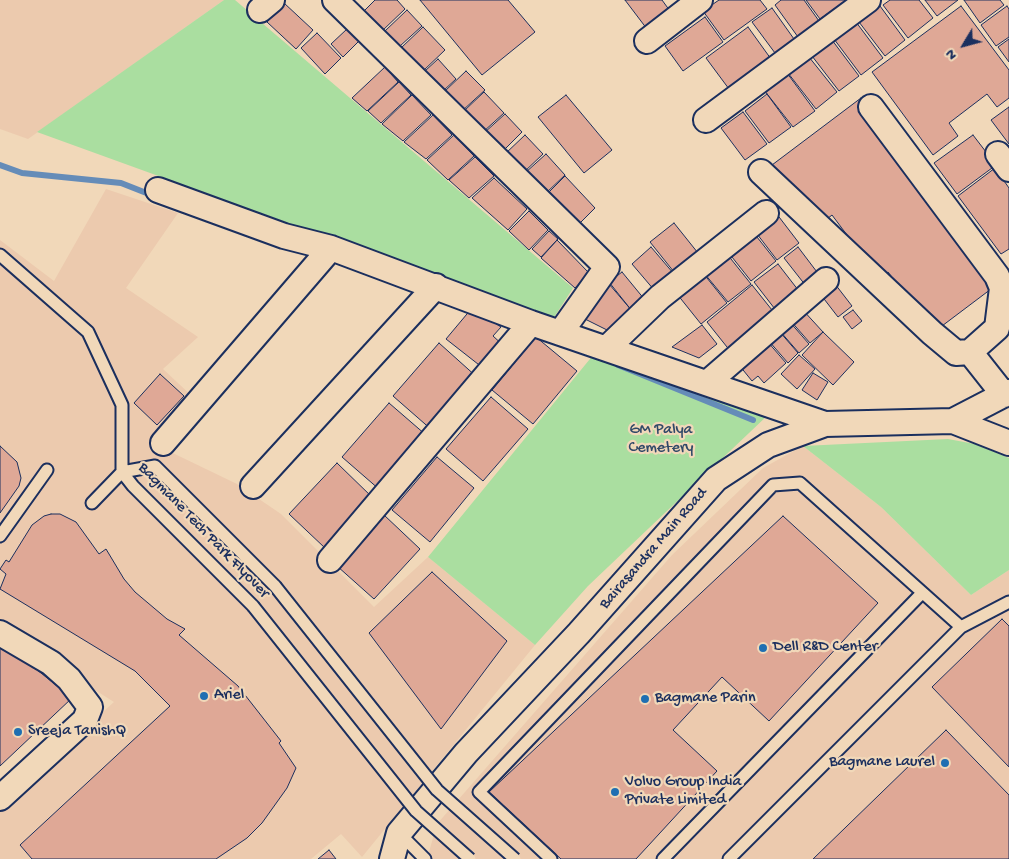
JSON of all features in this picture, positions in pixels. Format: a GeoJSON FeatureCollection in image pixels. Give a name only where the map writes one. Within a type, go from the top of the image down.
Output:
{"type":"FeatureCollection","features":[{"type":"Feature","properties":{"kind":"street"},"geometry":{"type":"LineString","coordinates":[[335,0],[607,267],[561,332]]}},
{"type":"Feature","properties":{"kind":"street"},"geometry":{"type":"LineString","coordinates":[[647,40],[700,0]]}},
{"type":"Feature","properties":{"kind":"street"},"geometry":{"type":"LineString","coordinates":[[706,120],[868,0]]}},
{"type":"Feature","properties":{"kind":"street"},"geometry":{"type":"LineString","coordinates":[[761,172],[932,333],[956,353],[970,352],[996,328],[1002,288],[997,276],[871,107]]}},
{"type":"Feature","properties":{"kind":"street"},"geometry":{"type":"LineString","coordinates":[[158,190],[284,236],[331,248],[531,323],[825,424]]}},
{"type":"Feature","properties":{"kind":"street"},"geometry":{"type":"LineString","coordinates":[[608,348],[660,297],[766,213]]}},
{"type":"Feature","properties":{"kind":"street"},"geometry":{"type":"LineString","coordinates":[[163,442],[331,248]]}},
{"type":"Feature","properties":{"kind":"street"},"geometry":{"type":"LineString","coordinates":[[707,383],[826,280]]}},
{"type":"Feature","properties":{"kind":"street"},"geometry":{"type":"LineString","coordinates":[[253,486],[436,286]]}},
{"type":"Feature","properties":{"kind":"street"},"geometry":{"type":"LineString","coordinates":[[330,560],[531,323]]}},
{"type":"Feature","properties":{"kind":"street"},"geometry":{"type":"LineString","coordinates":[[970,352],[1006,393]]}},
{"type":"Feature","properties":{"kind":"street","name":"Bairasandra Main Road"},"geometry":{"type":"LineString","coordinates":[[392,859],[399,833],[466,753],[580,633],[716,479],[768,445],[825,424],[953,421],[1006,393]]}},
{"type":"Feature","properties":{"kind":"street"},"geometry":{"type":"LineString","coordinates":[[953,421],[1009,443]]}},
{"type":"Feature","properties":{"kind":"street"},"geometry":{"type":"LineString","coordinates":[[0,633],[51,663],[69,679],[90,707],[85,720],[0,798]]}},
{"type":"Feature","properties":{"kind":"lane"},"geometry":{"type":"LineString","coordinates":[[0,254],[88,332],[122,405],[122,472],[92,503]]}},
{"type":"Feature","properties":{"kind":"lane","name":"Bagmane Tech Park Flyover"},"geometry":{"type":"LineString","coordinates":[[470,859],[416,811],[253,606],[133,486],[122,472],[155,466],[275,586],[438,790],[515,859]]}},
{"type":"Feature","properties":{"kind":"lane"},"geometry":{"type":"LineString","coordinates":[[0,536],[47,470]]}},
{"type":"Feature","properties":{"kind":"lane"},"geometry":{"type":"LineString","coordinates":[[551,859],[479,792],[773,485],[800,483],[961,627]]}},
{"type":"Feature","properties":{"kind":"lane"},"geometry":{"type":"LineString","coordinates":[[662,859],[922,593]]}},
{"type":"Feature","properties":{"kind":"lane"},"geometry":{"type":"LineString","coordinates":[[730,859],[961,627],[1009,602]]}},
{"type":"Feature","properties":{"kind":"lane"},"geometry":{"type":"LineString","coordinates":[[399,833],[424,859]]}},
{"type":"Feature","properties":{"kind":"shaded area"},"geometry":{"type":"Polygon","coordinates":[[[0,0],[224,0],[28,139],[0,129],[0,0]]]}},
{"type":"Feature","properties":{"kind":"shaded area"},"geometry":{"type":"Polygon","coordinates":[[[106,189],[178,213],[126,288],[198,337],[163,369],[194,398],[152,443],[237,484],[281,514],[374,607],[428,557],[535,645],[362,857],[341,834],[311,859],[0,859],[0,805],[114,702],[0,630],[0,240],[54,281],[106,189]]]}},
{"type":"Feature","properties":{"kind":"shaded area"},"geometry":{"type":"Polygon","coordinates":[[[803,446],[881,507],[971,595],[1009,570],[1009,859],[427,859],[437,824],[672,555],[763,468],[803,446]]]}},
{"type":"Feature","properties":{"kind":"green space"},"geometry":{"type":"Polygon","coordinates":[[[224,0],[235,0],[573,288],[553,319],[37,132],[224,0]]]}},
{"type":"Feature","properties":{"kind":"green space","name":"GM Palya Cemetery"},"geometry":{"type":"Polygon","coordinates":[[[594,354],[639,375],[769,414],[588,586],[535,645],[428,557],[594,354]]]}},
{"type":"Feature","properties":{"kind":"green space"},"geometry":{"type":"Polygon","coordinates":[[[948,439],[975,444],[1009,458],[1009,570],[971,595],[881,507],[803,446],[948,439]]]}},
{"type":"Feature","properties":{"kind":"building"},"geometry":{"type":"Polygon","coordinates":[[[375,0],[397,0],[405,9],[382,31],[364,11],[375,0]]]}},
{"type":"Feature","properties":{"kind":"building"},"geometry":{"type":"Polygon","coordinates":[[[420,0],[508,0],[535,32],[482,75],[420,0]]]}},
{"type":"Feature","properties":{"kind":"building"},"geometry":{"type":"Polygon","coordinates":[[[625,0],[662,0],[670,11],[647,29],[625,0]]]}},
{"type":"Feature","properties":{"kind":"building"},"geometry":{"type":"Polygon","coordinates":[[[719,0],[760,0],[767,9],[724,40],[703,11],[719,0]]]}},
{"type":"Feature","properties":{"kind":"building"},"geometry":{"type":"Polygon","coordinates":[[[781,0],[804,0],[819,21],[798,37],[775,5],[781,0]]]}},
{"type":"Feature","properties":{"kind":"building"},"geometry":{"type":"Polygon","coordinates":[[[806,0],[844,0],[845,1],[820,19],[806,0]]]}},
{"type":"Feature","properties":{"kind":"building"},"geometry":{"type":"Polygon","coordinates":[[[890,0],[919,0],[933,18],[908,38],[883,5],[890,0]]]}},
{"type":"Feature","properties":{"kind":"building"},"geometry":{"type":"Polygon","coordinates":[[[925,0],[958,0],[937,16],[925,0]]]}},
{"type":"Feature","properties":{"kind":"building"},"geometry":{"type":"Polygon","coordinates":[[[964,0],[1000,0],[1004,5],[980,23],[964,0]]]}},
{"type":"Feature","properties":{"kind":"building"},"geometry":{"type":"Polygon","coordinates":[[[284,3],[313,30],[296,49],[267,22],[284,3]]]}},
{"type":"Feature","properties":{"kind":"building"},"geometry":{"type":"Polygon","coordinates":[[[880,6],[905,40],[885,56],[859,22],[880,6]]]}},
{"type":"Feature","properties":{"kind":"building"},"geometry":{"type":"Polygon","coordinates":[[[961,6],[1009,70],[1009,98],[997,107],[987,94],[949,123],[958,136],[933,155],[872,72],[961,6]]]}},
{"type":"Feature","properties":{"kind":"building"},"geometry":{"type":"Polygon","coordinates":[[[1007,6],[1009,9],[1009,37],[996,46],[981,25],[1007,6]]]}},
{"type":"Feature","properties":{"kind":"building"},"geometry":{"type":"Polygon","coordinates":[[[772,8],[794,39],[775,53],[752,22],[772,8]]]}},
{"type":"Feature","properties":{"kind":"building"},"geometry":{"type":"Polygon","coordinates":[[[407,10],[422,26],[400,46],[385,31],[407,10]]]}},
{"type":"Feature","properties":{"kind":"building"},"geometry":{"type":"Polygon","coordinates":[[[705,17],[723,42],[683,71],[665,46],[705,17]]]}},
{"type":"Feature","properties":{"kind":"building"},"geometry":{"type":"Polygon","coordinates":[[[856,22],[883,58],[861,75],[834,39],[856,22]]]}},
{"type":"Feature","properties":{"kind":"building"},"geometry":{"type":"Polygon","coordinates":[[[423,27],[445,50],[423,71],[401,48],[423,27]]]}},
{"type":"Feature","properties":{"kind":"building"},"geometry":{"type":"Polygon","coordinates":[[[748,27],[771,59],[729,89],[706,58],[748,27]]]}},
{"type":"Feature","properties":{"kind":"building"},"geometry":{"type":"Polygon","coordinates":[[[347,29],[359,41],[343,57],[331,44],[347,29]]]}},
{"type":"Feature","properties":{"kind":"building"},"geometry":{"type":"Polygon","coordinates":[[[317,33],[341,58],[325,74],[301,48],[317,33]]]}},
{"type":"Feature","properties":{"kind":"building"},"geometry":{"type":"Polygon","coordinates":[[[1009,39],[1009,62],[998,47],[1009,39]]]}},
{"type":"Feature","properties":{"kind":"building"},"geometry":{"type":"Polygon","coordinates":[[[832,40],[859,76],[839,91],[812,56],[832,40]]]}},
{"type":"Feature","properties":{"kind":"building"},"geometry":{"type":"Polygon","coordinates":[[[809,57],[837,92],[816,109],[788,73],[809,57]]]}},
{"type":"Feature","properties":{"kind":"building"},"geometry":{"type":"Polygon","coordinates":[[[438,59],[456,79],[443,91],[425,71],[438,59]]]}},
{"type":"Feature","properties":{"kind":"building"},"geometry":{"type":"Polygon","coordinates":[[[385,67],[398,82],[367,111],[352,98],[385,67]]]}},
{"type":"Feature","properties":{"kind":"building"},"geometry":{"type":"Polygon","coordinates":[[[466,71],[485,90],[462,111],[444,92],[466,71]]]}},
{"type":"Feature","properties":{"kind":"building"},"geometry":{"type":"Polygon","coordinates":[[[787,73],[815,111],[793,127],[764,90],[787,73]]]}},
{"type":"Feature","properties":{"kind":"building"},"geometry":{"type":"Polygon","coordinates":[[[399,82],[411,95],[381,123],[368,111],[399,82]]]}},
{"type":"Feature","properties":{"kind":"building"},"geometry":{"type":"Polygon","coordinates":[[[484,92],[504,113],[483,132],[464,111],[484,92]]]}},
{"type":"Feature","properties":{"kind":"building"},"geometry":{"type":"Polygon","coordinates":[[[767,94],[791,127],[769,143],[745,111],[767,94]]]}},
{"type":"Feature","properties":{"kind":"building"},"geometry":{"type":"Polygon","coordinates":[[[412,95],[431,115],[403,141],[382,124],[412,95]]]}},
{"type":"Feature","properties":{"kind":"building"},"geometry":{"type":"Polygon","coordinates":[[[566,95],[612,150],[584,173],[538,117],[566,95]]]}},
{"type":"Feature","properties":{"kind":"building"},"geometry":{"type":"Polygon","coordinates":[[[861,98],[999,283],[934,332],[888,272],[880,279],[832,215],[822,223],[794,186],[786,192],[768,168],[861,98]]]}},
{"type":"Feature","properties":{"kind":"building"},"geometry":{"type":"Polygon","coordinates":[[[1009,107],[1009,144],[991,120],[1009,107]]]}},
{"type":"Feature","properties":{"kind":"building"},"geometry":{"type":"Polygon","coordinates":[[[743,112],[767,144],[745,160],[721,128],[743,112]]]}},
{"type":"Feature","properties":{"kind":"building"},"geometry":{"type":"Polygon","coordinates":[[[505,114],[522,132],[502,152],[484,133],[505,114]]]}},
{"type":"Feature","properties":{"kind":"building"},"geometry":{"type":"Polygon","coordinates":[[[433,115],[452,135],[426,159],[404,142],[433,115]]]}},
{"type":"Feature","properties":{"kind":"building"},"geometry":{"type":"Polygon","coordinates":[[[454,135],[474,156],[448,180],[427,160],[454,135]]]}},
{"type":"Feature","properties":{"kind":"building"},"geometry":{"type":"Polygon","coordinates":[[[525,135],[543,154],[523,173],[505,154],[525,135]]]}},
{"type":"Feature","properties":{"kind":"building"},"geometry":{"type":"Polygon","coordinates":[[[973,135],[996,165],[957,194],[934,163],[973,135]]]}},
{"type":"Feature","properties":{"kind":"building"},"geometry":{"type":"Polygon","coordinates":[[[546,154],[565,175],[545,194],[525,173],[546,154]]]}},
{"type":"Feature","properties":{"kind":"building"},"geometry":{"type":"Polygon","coordinates":[[[475,157],[494,176],[469,198],[449,180],[475,157]]]}},
{"type":"Feature","properties":{"kind":"building"},"geometry":{"type":"Polygon","coordinates":[[[995,168],[1009,188],[1009,249],[1001,254],[958,196],[995,168]]]}},
{"type":"Feature","properties":{"kind":"building"},"geometry":{"type":"Polygon","coordinates":[[[565,176],[595,208],[576,227],[546,195],[565,176]]]}},
{"type":"Feature","properties":{"kind":"building"},"geometry":{"type":"Polygon","coordinates":[[[494,178],[527,209],[508,230],[472,198],[494,178]]]}},
{"type":"Feature","properties":{"kind":"building"},"geometry":{"type":"Polygon","coordinates":[[[529,211],[548,230],[529,250],[509,231],[529,211]]]}},
{"type":"Feature","properties":{"kind":"building"},"geometry":{"type":"Polygon","coordinates":[[[776,213],[799,243],[777,260],[754,230],[776,213]]]}},
{"type":"Feature","properties":{"kind":"building"},"geometry":{"type":"Polygon","coordinates":[[[674,223],[698,253],[674,272],[650,242],[674,223]]]}},
{"type":"Feature","properties":{"kind":"building"},"geometry":{"type":"Polygon","coordinates":[[[549,231],[558,239],[541,257],[532,249],[549,231]]]}},
{"type":"Feature","properties":{"kind":"building"},"geometry":{"type":"Polygon","coordinates":[[[753,232],[776,261],[751,281],[728,252],[753,232]]]}},
{"type":"Feature","properties":{"kind":"building"},"geometry":{"type":"Polygon","coordinates":[[[557,240],[589,273],[575,288],[541,258],[557,240]]]}},
{"type":"Feature","properties":{"kind":"building"},"geometry":{"type":"Polygon","coordinates":[[[651,247],[674,274],[655,291],[632,264],[651,247]]]}},
{"type":"Feature","properties":{"kind":"building"},"geometry":{"type":"Polygon","coordinates":[[[798,247],[820,276],[806,286],[784,258],[798,247]]]}},
{"type":"Feature","properties":{"kind":"building"},"geometry":{"type":"Polygon","coordinates":[[[727,254],[751,284],[728,302],[704,273],[727,254]]]}},
{"type":"Feature","properties":{"kind":"building"},"geometry":{"type":"Polygon","coordinates":[[[778,264],[802,295],[778,313],[754,282],[778,264]]]}},
{"type":"Feature","properties":{"kind":"building"},"geometry":{"type":"Polygon","coordinates":[[[622,272],[645,300],[632,311],[609,282],[622,272]]]}},
{"type":"Feature","properties":{"kind":"building"},"geometry":{"type":"Polygon","coordinates":[[[703,273],[727,303],[701,324],[677,294],[703,273]]]}},
{"type":"Feature","properties":{"kind":"building"},"geometry":{"type":"Polygon","coordinates":[[[609,284],[633,312],[611,332],[583,318],[609,284]]]}},
{"type":"Feature","properties":{"kind":"building"},"geometry":{"type":"Polygon","coordinates":[[[835,284],[852,306],[838,317],[821,295],[835,284]]]}},
{"type":"Feature","properties":{"kind":"building"},"geometry":{"type":"Polygon","coordinates":[[[752,285],[776,315],[731,352],[707,322],[752,285]]]}},
{"type":"Feature","properties":{"kind":"building"},"geometry":{"type":"Polygon","coordinates":[[[472,308],[501,327],[493,336],[504,346],[483,368],[446,339],[472,308]]]}},
{"type":"Feature","properties":{"kind":"building"},"geometry":{"type":"Polygon","coordinates":[[[801,308],[823,332],[810,343],[789,319],[801,308]]]}},
{"type":"Feature","properties":{"kind":"building"},"geometry":{"type":"Polygon","coordinates":[[[853,310],[862,321],[852,329],[843,317],[853,310]]]}},
{"type":"Feature","properties":{"kind":"building"},"geometry":{"type":"Polygon","coordinates":[[[789,321],[809,344],[799,353],[779,330],[789,321]]]}},
{"type":"Feature","properties":{"kind":"building"},"geometry":{"type":"Polygon","coordinates":[[[702,325],[717,344],[699,358],[672,347],[702,325]]]}},
{"type":"Feature","properties":{"kind":"building"},"geometry":{"type":"Polygon","coordinates":[[[779,331],[798,353],[788,363],[768,340],[779,331]]]}},
{"type":"Feature","properties":{"kind":"building"},"geometry":{"type":"Polygon","coordinates":[[[823,332],[854,362],[833,385],[802,355],[823,332]]]}},
{"type":"Feature","properties":{"kind":"building"},"geometry":{"type":"Polygon","coordinates":[[[536,337],[577,371],[533,424],[492,390],[536,337]]]}},
{"type":"Feature","properties":{"kind":"building"},"geometry":{"type":"Polygon","coordinates":[[[767,341],[786,363],[764,383],[758,376],[752,381],[739,365],[767,341]]]}},
{"type":"Feature","properties":{"kind":"building"},"geometry":{"type":"Polygon","coordinates":[[[439,343],[478,378],[433,431],[393,396],[439,343]]]}},
{"type":"Feature","properties":{"kind":"building"},"geometry":{"type":"Polygon","coordinates":[[[799,355],[815,369],[797,389],[781,374],[799,355]]]}},
{"type":"Feature","properties":{"kind":"building"},"geometry":{"type":"Polygon","coordinates":[[[813,373],[828,382],[817,400],[802,390],[813,373]]]}},
{"type":"Feature","properties":{"kind":"building"},"geometry":{"type":"Polygon","coordinates":[[[160,374],[184,396],[157,425],[134,403],[160,374]]]}},
{"type":"Feature","properties":{"kind":"building"},"geometry":{"type":"Polygon","coordinates":[[[491,397],[528,429],[483,481],[446,449],[491,397]]]}},
{"type":"Feature","properties":{"kind":"building"},"geometry":{"type":"Polygon","coordinates":[[[389,403],[426,435],[380,490],[342,457],[389,403]]]}},
{"type":"Feature","properties":{"kind":"building"},"geometry":{"type":"Polygon","coordinates":[[[0,446],[17,462],[21,478],[19,486],[0,513],[0,446]]]}},
{"type":"Feature","properties":{"kind":"building"},"geometry":{"type":"Polygon","coordinates":[[[437,457],[474,488],[430,542],[392,510],[437,457]]]}},
{"type":"Feature","properties":{"kind":"building"},"geometry":{"type":"Polygon","coordinates":[[[337,463],[373,498],[325,548],[289,514],[337,463]]]}},
{"type":"Feature","properties":{"kind":"building","name":"Ariel"},"geometry":{"type":"Polygon","coordinates":[[[60,514],[76,522],[99,554],[106,549],[124,579],[135,592],[167,619],[185,629],[179,635],[238,686],[281,741],[279,743],[296,768],[287,788],[262,823],[247,838],[216,859],[32,859],[20,845],[170,706],[135,671],[0,589],[6,574],[0,569],[6,560],[9,562],[32,525],[44,516],[60,514]]]}},
{"type":"Feature","properties":{"kind":"building"},"geometry":{"type":"Polygon","coordinates":[[[384,515],[420,549],[374,599],[337,566],[384,515]]]}},
{"type":"Feature","properties":{"kind":"building","name":"Bagmane Parin"},"geometry":{"type":"Polygon","coordinates":[[[783,516],[878,603],[769,721],[722,677],[673,730],[717,771],[636,859],[561,859],[489,792],[783,516]]]}},
{"type":"Feature","properties":{"kind":"building"},"geometry":{"type":"Polygon","coordinates":[[[432,572],[507,641],[441,729],[369,633],[432,572]]]}},
{"type":"Feature","properties":{"kind":"building"},"geometry":{"type":"Polygon","coordinates":[[[1002,619],[1009,626],[1009,767],[932,687],[1002,619]]]}},
{"type":"Feature","properties":{"kind":"building","name":"Sreeja TanishQ"},"geometry":{"type":"Polygon","coordinates":[[[0,640],[72,698],[0,766],[0,640]]]}},
{"type":"Feature","properties":{"kind":"building","name":"Bagmane Laurel"},"geometry":{"type":"Polygon","coordinates":[[[946,730],[1009,795],[1009,859],[813,859],[946,730]]]}},
{"type":"Feature","properties":{"kind":"building"},"geometry":{"type":"Polygon","coordinates":[[[329,850],[336,859],[318,859],[329,850]]]}},
{"type":"Feature","properties":{"kind":"waterway"},"geometry":{"type":"LineString","coordinates":[[0,165],[22,173],[121,183],[154,196]]}},
{"type":"Feature","properties":{"kind":"waterway"},"geometry":{"type":"LineString","coordinates":[[618,365],[753,420]]}},
{"type":"Feature","properties":{"kind":"place","name":"Dell R&D Center"},"geometry":{"type":"Point","coordinates":[763,648]}},
{"type":"Feature","properties":{"kind":"place","name":"Ariel"},"geometry":{"type":"Point","coordinates":[204,696]}},
{"type":"Feature","properties":{"kind":"place","name":"Bagmane Parin"},"geometry":{"type":"Point","coordinates":[645,699]}},
{"type":"Feature","properties":{"kind":"place","name":"Sreeja TanishQ"},"geometry":{"type":"Point","coordinates":[18,732]}},
{"type":"Feature","properties":{"kind":"place","name":"Bagmane Laurel"},"geometry":{"type":"Point","coordinates":[945,763]}},
{"type":"Feature","properties":{"kind":"place","name":"Volvo Group India Private Limited"},"geometry":{"type":"Point","coordinates":[615,792]}}]}
